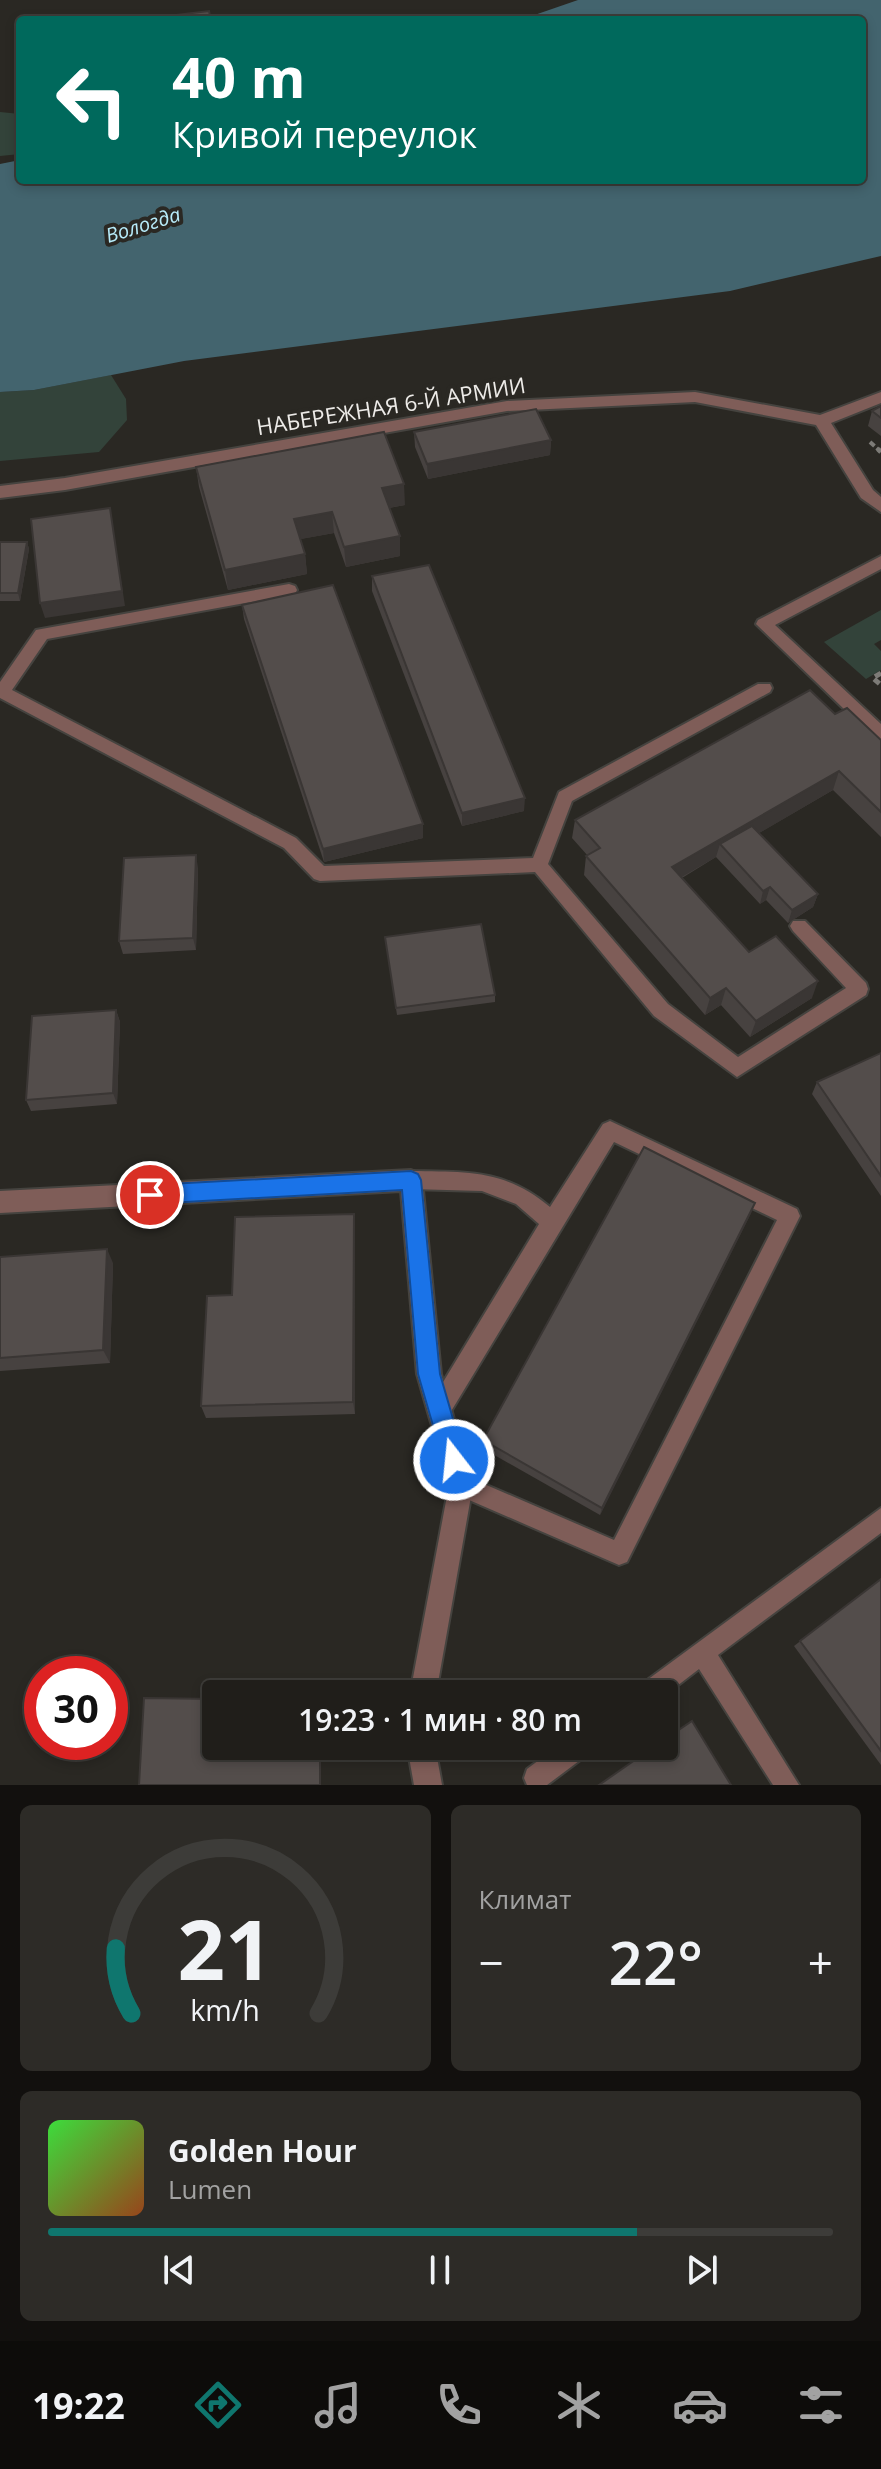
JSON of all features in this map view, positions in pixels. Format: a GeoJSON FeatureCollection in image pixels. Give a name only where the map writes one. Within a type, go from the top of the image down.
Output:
{"type":"FeatureCollection","features":[{"type":"Feature","properties":{"kind":"street","name":"НАБЕРЕЖНАЯ 6-Й АРМИИ"},"geometry":{"type":"LineString","coordinates":[[0,492],[65,484],[507,406],[695,397],[821,421]]}},
{"type":"Feature","properties":{"kind":"street"},"geometry":{"type":"LineString","coordinates":[[881,397],[821,421],[867,494],[881,506]]}},
{"type":"Feature","properties":{"kind":"street"},"geometry":{"type":"LineString","coordinates":[[0,1202],[411,1180],[429,1374],[461,1485],[426,1680]]}},
{"type":"Feature","properties":{"kind":"street"},"geometry":{"type":"LineString","coordinates":[[424,1760],[428,1785]]}},
{"type":"Feature","properties":{"kind":"lane"},"geometry":{"type":"LineString","coordinates":[[881,562],[764,624],[881,734]]}},
{"type":"Feature","properties":{"kind":"lane"},"geometry":{"type":"LineString","coordinates":[[289,590],[42,634],[1,692],[290,843],[320,874],[539,865]]}},
{"type":"Feature","properties":{"kind":"lane"},"geometry":{"type":"LineString","coordinates":[[539,865],[565,797],[764,688]]}},
{"type":"Feature","properties":{"kind":"lane"},"geometry":{"type":"LineString","coordinates":[[539,865],[661,1010],[737,1068],[859,989],[799,926]]}},
{"type":"Feature","properties":{"kind":"lane"},"geometry":{"type":"LineString","coordinates":[[439,1410],[610,1130],[790,1216],[619,1554],[461,1485]]}},
{"type":"Feature","properties":{"kind":"lane"},"geometry":{"type":"LineString","coordinates":[[411,1180],[482,1182],[523,1197],[552,1222]]}},
{"type":"Feature","properties":{"kind":"lane"},"geometry":{"type":"LineString","coordinates":[[665,1680],[881,1519]]}},
{"type":"Feature","properties":{"kind":"lane"},"geometry":{"type":"LineString","coordinates":[[702,1652],[787,1785]]}},
{"type":"Feature","properties":{"kind":"lane"},"geometry":{"type":"LineString","coordinates":[[536,1778],[560,1760]]}},
{"type":"Feature","properties":{"kind":"path"},"geometry":{"type":"LineString","coordinates":[[881,673],[873,678],[881,685]]}},
{"type":"Feature","properties":{"kind":"green space"},"geometry":{"type":"Polygon","coordinates":[[[0,112],[16,114],[16,154],[0,156],[0,112]]]}},
{"type":"Feature","properties":{"kind":"green space"},"geometry":{"type":"Polygon","coordinates":[[[111,375],[126,399],[127,420],[99,452],[0,461],[0,392],[34,390],[111,375]]]}},
{"type":"Feature","properties":{"kind":"green space"},"geometry":{"type":"Polygon","coordinates":[[[881,610],[881,640],[874,644],[881,651],[881,670],[866,679],[824,642],[881,610]]]}},
{"type":"Feature","properties":{"kind":"water","name":"Вологда"},"geometry":{"type":"Polygon","coordinates":[[[578,0],[881,0],[881,256],[730,291],[184,361],[34,390],[0,392],[0,164],[16,161],[16,184],[866,184],[866,16],[532,16],[578,0]]]}},
{"type":"Feature","properties":{"kind":"building"},"geometry":{"type":"Polygon","coordinates":[[[209,11],[210,16],[175,16],[209,11]]]}},
{"type":"Feature","properties":{"kind":"building"},"geometry":{"type":"Polygon","coordinates":[[[881,406],[881,418],[872,411],[881,406]]]}},
{"type":"Feature","properties":{"kind":"building"},"geometry":{"type":"Polygon","coordinates":[[[536,409],[551,440],[427,464],[414,432],[536,409]]]}},
{"type":"Feature","properties":{"kind":"building"},"geometry":{"type":"Polygon","coordinates":[[[384,432],[404,484],[382,488],[400,536],[344,547],[332,512],[294,519],[305,554],[225,570],[196,467],[384,432]]]}},
{"type":"Feature","properties":{"kind":"building"},"geometry":{"type":"Polygon","coordinates":[[[110,508],[122,591],[40,603],[31,519],[110,508]]]}},
{"type":"Feature","properties":{"kind":"building"},"geometry":{"type":"Polygon","coordinates":[[[0,542],[27,542],[18,593],[0,593],[0,542]]]}},
{"type":"Feature","properties":{"kind":"building"},"geometry":{"type":"Polygon","coordinates":[[[429,565],[525,798],[462,813],[372,576],[429,565]]]}},
{"type":"Feature","properties":{"kind":"building"},"geometry":{"type":"Polygon","coordinates":[[[333,585],[423,824],[323,849],[242,605],[333,585]]]}},
{"type":"Feature","properties":{"kind":"building"},"geometry":{"type":"Polygon","coordinates":[[[810,690],[835,714],[847,708],[881,740],[881,812],[839,771],[672,867],[749,952],[776,936],[818,981],[756,1021],[726,988],[710,998],[586,856],[600,848],[575,820],[810,690]]]}},
{"type":"Feature","properties":{"kind":"building"},"geometry":{"type":"Polygon","coordinates":[[[752,826],[818,894],[792,910],[770,887],[763,891],[720,844],[752,826]]]}},
{"type":"Feature","properties":{"kind":"building"},"geometry":{"type":"Polygon","coordinates":[[[196,855],[193,938],[119,941],[124,858],[196,855]]]}},
{"type":"Feature","properties":{"kind":"building"},"geometry":{"type":"Polygon","coordinates":[[[481,924],[495,995],[396,1008],[385,937],[481,924]]]}},
{"type":"Feature","properties":{"kind":"building"},"geometry":{"type":"Polygon","coordinates":[[[116,1010],[113,1093],[26,1100],[32,1016],[116,1010]]]}},
{"type":"Feature","properties":{"kind":"building"},"geometry":{"type":"Polygon","coordinates":[[[881,1053],[881,1176],[817,1082],[881,1053]]]}},
{"type":"Feature","properties":{"kind":"building"},"geometry":{"type":"Polygon","coordinates":[[[644,1147],[755,1203],[602,1508],[483,1440],[644,1147]]]}},
{"type":"Feature","properties":{"kind":"building"},"geometry":{"type":"Polygon","coordinates":[[[354,1214],[353,1402],[201,1406],[207,1296],[232,1295],[235,1217],[354,1214]]]}},
{"type":"Feature","properties":{"kind":"building"},"geometry":{"type":"Polygon","coordinates":[[[107,1249],[103,1350],[0,1358],[0,1257],[107,1249]]]}},
{"type":"Feature","properties":{"kind":"building"},"geometry":{"type":"Polygon","coordinates":[[[881,1579],[881,1751],[800,1641],[881,1579]]]}},
{"type":"Feature","properties":{"kind":"building"},"geometry":{"type":"Polygon","coordinates":[[[144,1698],[202,1699],[202,1760],[320,1760],[320,1785],[139,1785],[144,1698]]]}},
{"type":"Feature","properties":{"kind":"building"},"geometry":{"type":"Polygon","coordinates":[[[692,1721],[731,1785],[599,1785],[635,1760],[678,1760],[678,1730],[692,1721]]]}},
{"type":"Feature","properties":{"kind":"route"},"geometry":{"type":"LineString","coordinates":[[150,1195],[411,1180],[429,1374],[454,1460]]}}]}
